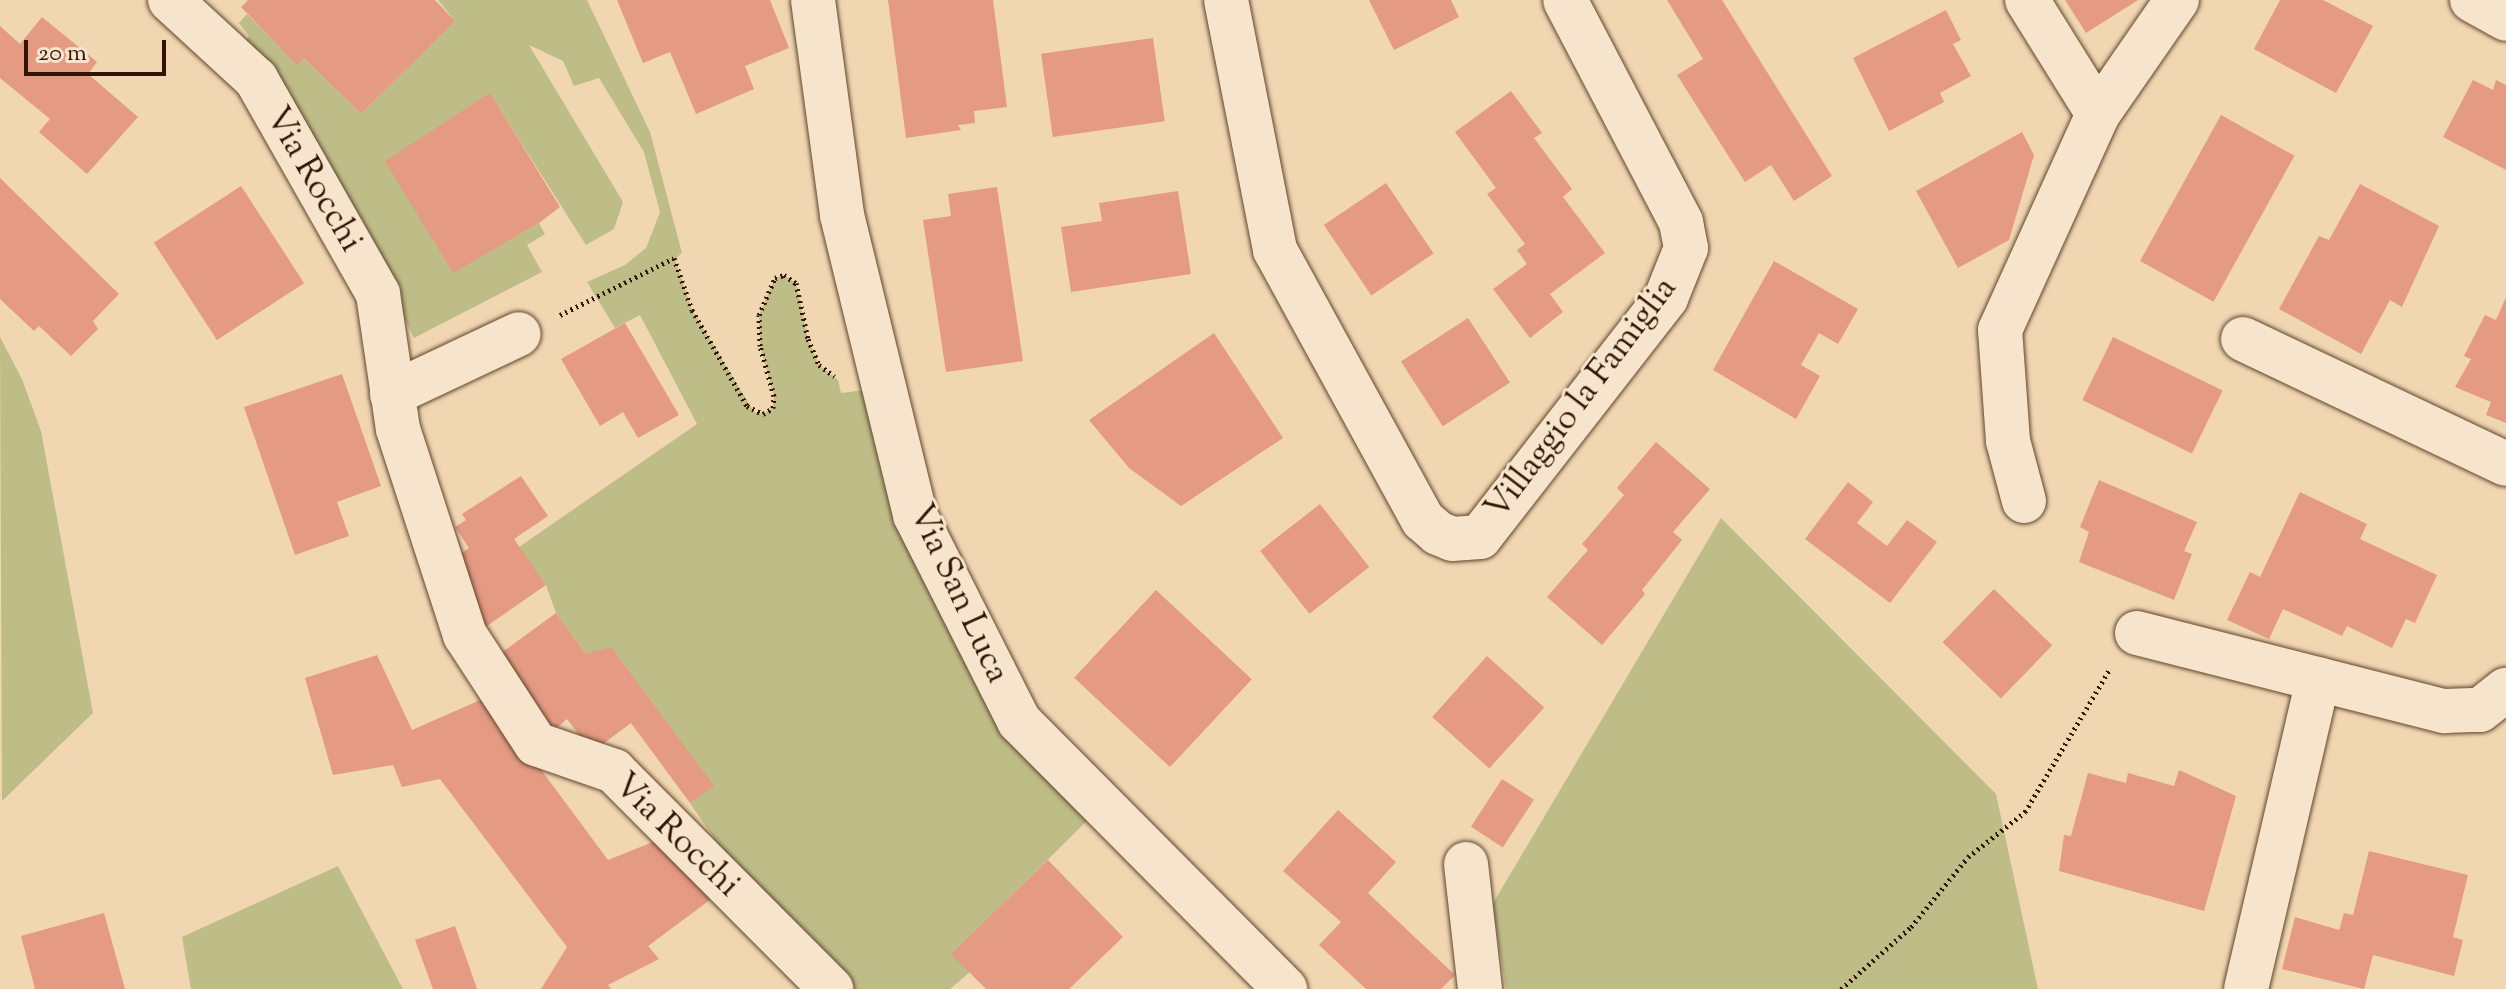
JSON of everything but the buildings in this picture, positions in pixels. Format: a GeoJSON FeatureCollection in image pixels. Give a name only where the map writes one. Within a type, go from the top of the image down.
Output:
{"type":"FeatureCollection","features":[{"type":"Feature","properties":{"kind":"street","name":"Via Rocchi"},"geometry":{"type":"LineString","coordinates":[[170,0],[256,79],[378,294],[398,429],[465,635],[536,744],[614,771],[831,989]]}},
{"type":"Feature","properties":{"kind":"street","name":"Via San Luca"},"geometry":{"type":"LineString","coordinates":[[813,0],[842,215],[915,515],[1019,721],[1285,989]]}},
{"type":"Feature","properties":{"kind":"street","name":"Villaggio la Famiglia"},"geometry":{"type":"LineString","coordinates":[[1226,0],[1275,250],[1423,520],[1438,533],[1452,539],[1480,537],[1666,298],[1686,248],[1681,222],[1565,0]]}},
{"type":"Feature","properties":{"kind":"street"},"geometry":{"type":"LineString","coordinates":[[2027,0],[2098,114]]}},
{"type":"Feature","properties":{"kind":"street"},"geometry":{"type":"LineString","coordinates":[[2024,501],[2008,441],[2000,330],[2098,114],[2177,0]]}},
{"type":"Feature","properties":{"kind":"street"},"geometry":{"type":"LineString","coordinates":[[2472,0],[2506,19]]}},
{"type":"Feature","properties":{"kind":"street"},"geometry":{"type":"LineString","coordinates":[[392,394],[519,334]]}},
{"type":"Feature","properties":{"kind":"street"},"geometry":{"type":"LineString","coordinates":[[2243,339],[2506,464]]}},
{"type":"Feature","properties":{"kind":"street"},"geometry":{"type":"LineString","coordinates":[[2137,633],[2444,711],[2480,710],[2506,690]]}},
{"type":"Feature","properties":{"kind":"street"},"geometry":{"type":"LineString","coordinates":[[2246,989],[2318,679]]}},
{"type":"Feature","properties":{"kind":"street"},"geometry":{"type":"LineString","coordinates":[[1466,864],[1480,989]]}},
{"type":"Feature","properties":{"kind":"path"},"geometry":{"type":"LineString","coordinates":[[519,334],[674,258],[692,310],[754,412],[763,414],[773,408],[774,396],[760,346],[759,315],[775,278],[784,275],[796,283],[808,339],[819,365],[838,380]]}},
{"type":"Feature","properties":{"kind":"path"},"geometry":{"type":"LineString","coordinates":[[1841,989],[1911,927],[1968,857],[2025,812],[2106,674],[2137,633]]}},
{"type":"Feature","properties":{"kind":"shaded area"},"geometry":{"type":"Polygon","coordinates":[[[438,0],[587,0],[650,132],[682,253],[675,259],[692,310],[754,412],[763,414],[773,407],[774,396],[760,346],[759,315],[775,278],[784,275],[796,283],[808,339],[819,365],[838,380],[841,393],[880,388],[897,452],[1094,814],[952,954],[970,972],[950,989],[840,989],[751,893],[690,803],[713,786],[586,654],[556,613],[546,585],[519,547],[697,424],[640,315],[615,328],[587,282],[625,265],[646,248],[660,212],[644,152],[599,78],[574,86],[563,61],[529,45],[623,202],[614,229],[586,245],[490,94],[453,272],[539,223],[545,234],[527,245],[542,272],[414,338],[323,150],[243,44],[249,36],[239,23],[247,14],[297,64],[304,58],[361,114],[455,21],[438,0]]]}},
{"type":"Feature","properties":{"kind":"shaded area"},"geometry":{"type":"Polygon","coordinates":[[[0,337],[22,379],[41,431],[93,713],[2,801],[0,337]]]}},
{"type":"Feature","properties":{"kind":"shaded area"},"geometry":{"type":"Polygon","coordinates":[[[1721,518],[1996,794],[2038,989],[1506,989],[1492,905],[1721,518]]]}},
{"type":"Feature","properties":{"kind":"shaded area"},"geometry":{"type":"Polygon","coordinates":[[[338,866],[403,989],[191,989],[182,937],[338,866]]]}}]}
